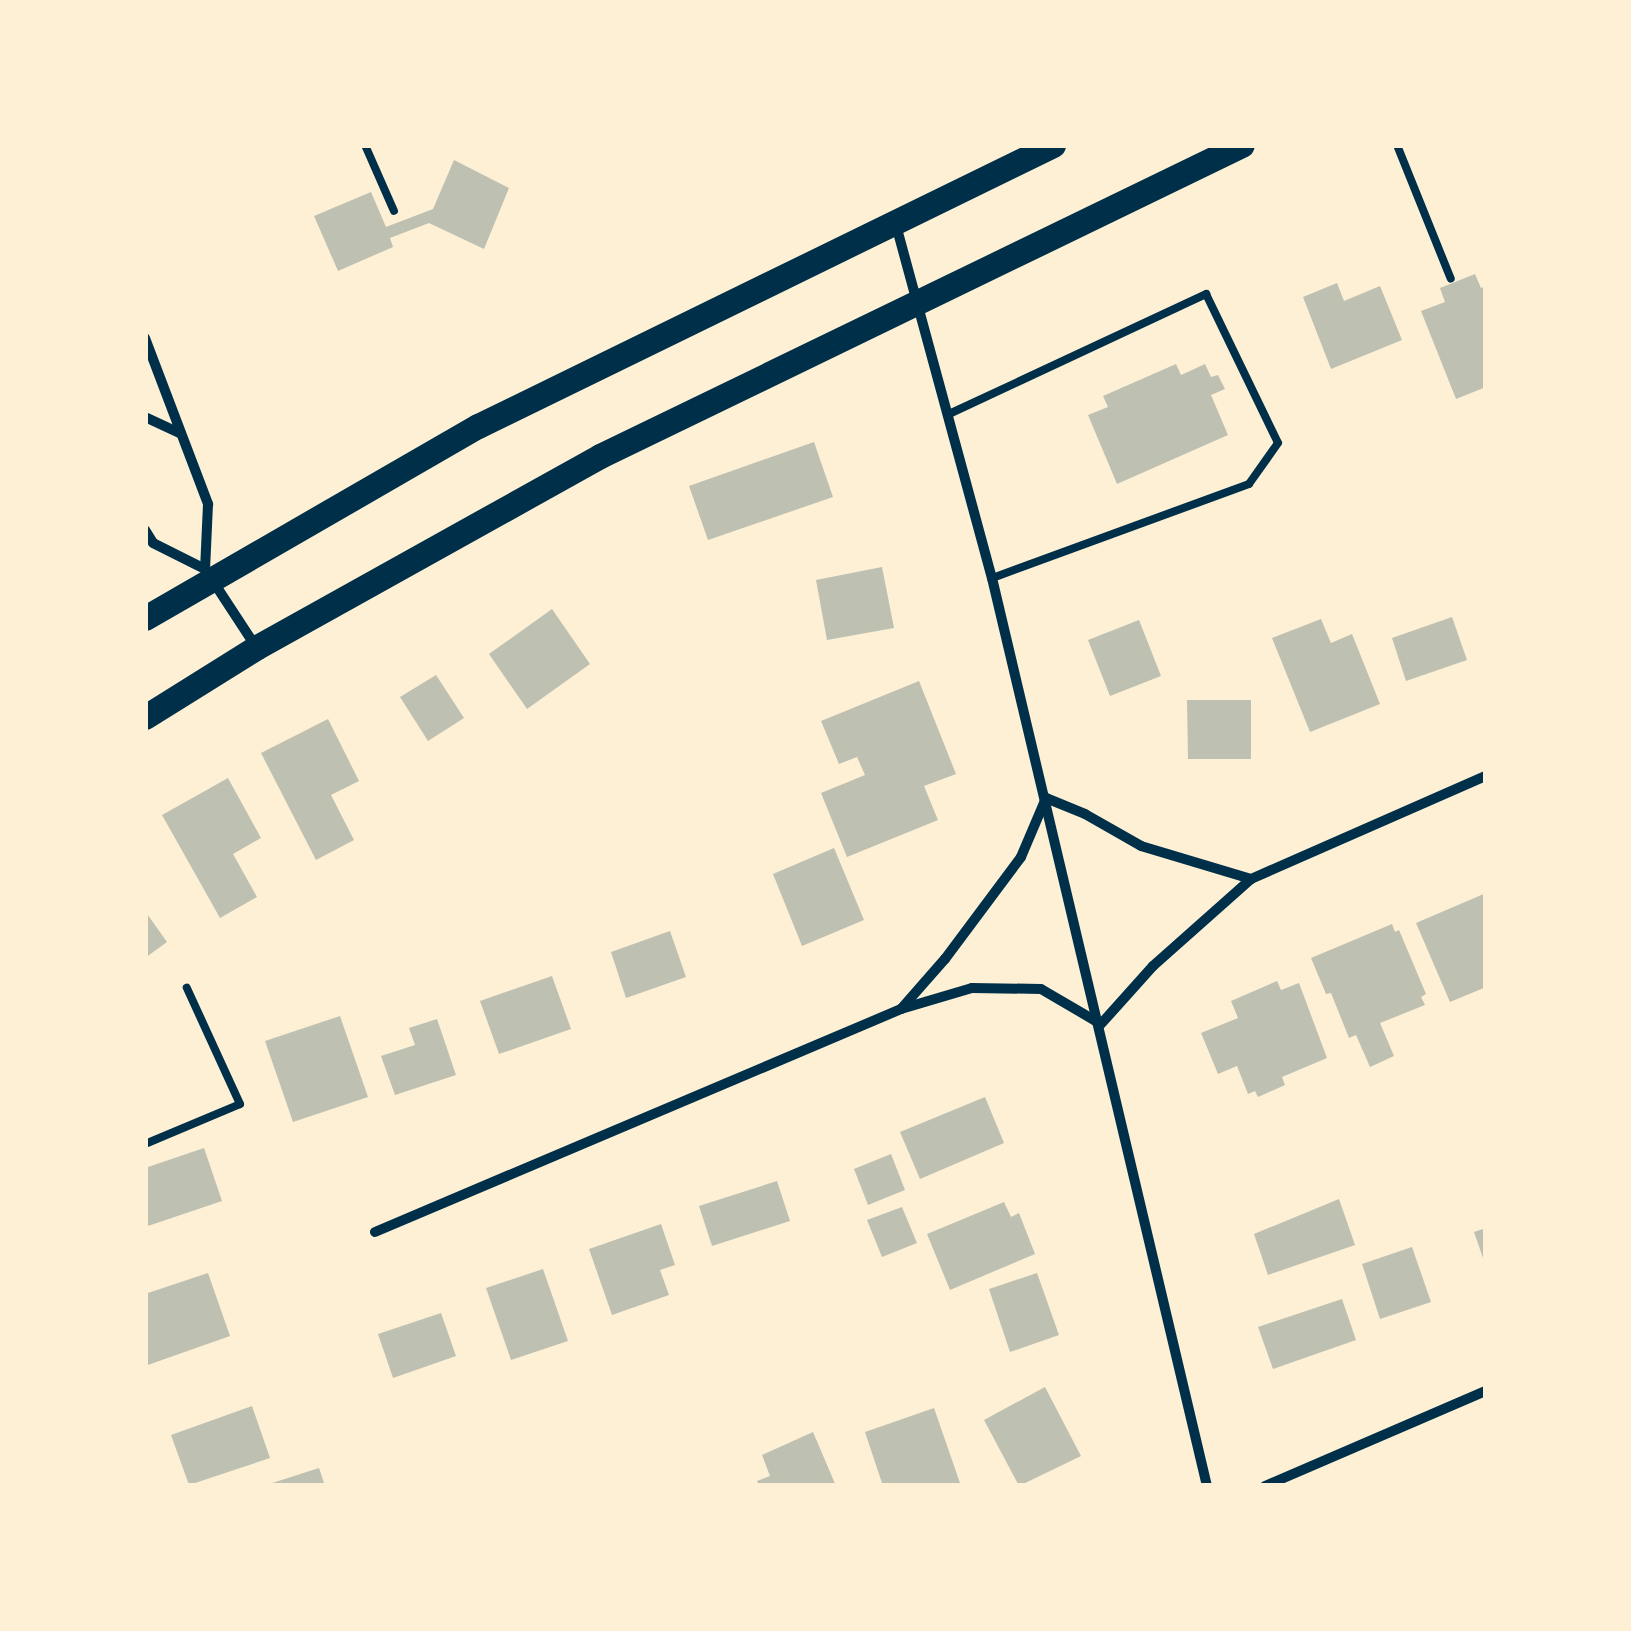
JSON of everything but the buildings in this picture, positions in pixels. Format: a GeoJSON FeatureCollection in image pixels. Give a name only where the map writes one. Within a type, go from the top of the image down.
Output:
{"type":"FeatureCollection","features":[{"type":"Feature","properties":{"kind":"main road"},"geometry":{"type":"LineString","coordinates":[[145,618],[208,573],[478,426],[1052,145]]}},
{"type":"Feature","properties":{"kind":"main road"},"geometry":{"type":"LineString","coordinates":[[145,716],[257,648],[600,456],[1242,145]]}},
{"type":"Feature","properties":{"kind":"street"},"geometry":{"type":"LineString","coordinates":[[895,219],[992,578],[1101,1024],[1207,1486]]}},
{"type":"Feature","properties":{"kind":"street"},"geometry":{"type":"LineString","coordinates":[[145,338],[208,504],[208,573]]}},
{"type":"Feature","properties":{"kind":"street"},"geometry":{"type":"LineString","coordinates":[[145,417],[180,434]]}},
{"type":"Feature","properties":{"kind":"street"},"geometry":{"type":"LineString","coordinates":[[145,530],[152,543],[208,573],[257,648]]}},
{"type":"Feature","properties":{"kind":"street"},"geometry":{"type":"LineString","coordinates":[[1101,1024],[1164,955],[1252,879],[1486,776]]}},
{"type":"Feature","properties":{"kind":"street"},"geometry":{"type":"LineString","coordinates":[[1046,798],[1085,814],[1141,846],[1252,879]]}},
{"type":"Feature","properties":{"kind":"street"},"geometry":{"type":"LineString","coordinates":[[900,1009],[945,959],[1020,858],[1046,798]]}},
{"type":"Feature","properties":{"kind":"street"},"geometry":{"type":"LineString","coordinates":[[374,1232],[900,1009],[972,988],[1041,989],[1101,1024]]}},
{"type":"Feature","properties":{"kind":"street"},"geometry":{"type":"LineString","coordinates":[[1264,1486],[1486,1391]]}},
{"type":"Feature","properties":{"kind":"lane"},"geometry":{"type":"LineString","coordinates":[[365,145],[394,211]]}},
{"type":"Feature","properties":{"kind":"lane"},"geometry":{"type":"LineString","coordinates":[[1397,145],[1451,280]]}},
{"type":"Feature","properties":{"kind":"lane"},"geometry":{"type":"LineString","coordinates":[[949,414],[1206,294],[1278,443],[1249,484],[992,578]]}},
{"type":"Feature","properties":{"kind":"lane"},"geometry":{"type":"LineString","coordinates":[[145,1144],[240,1104],[187,988]]}}]}
